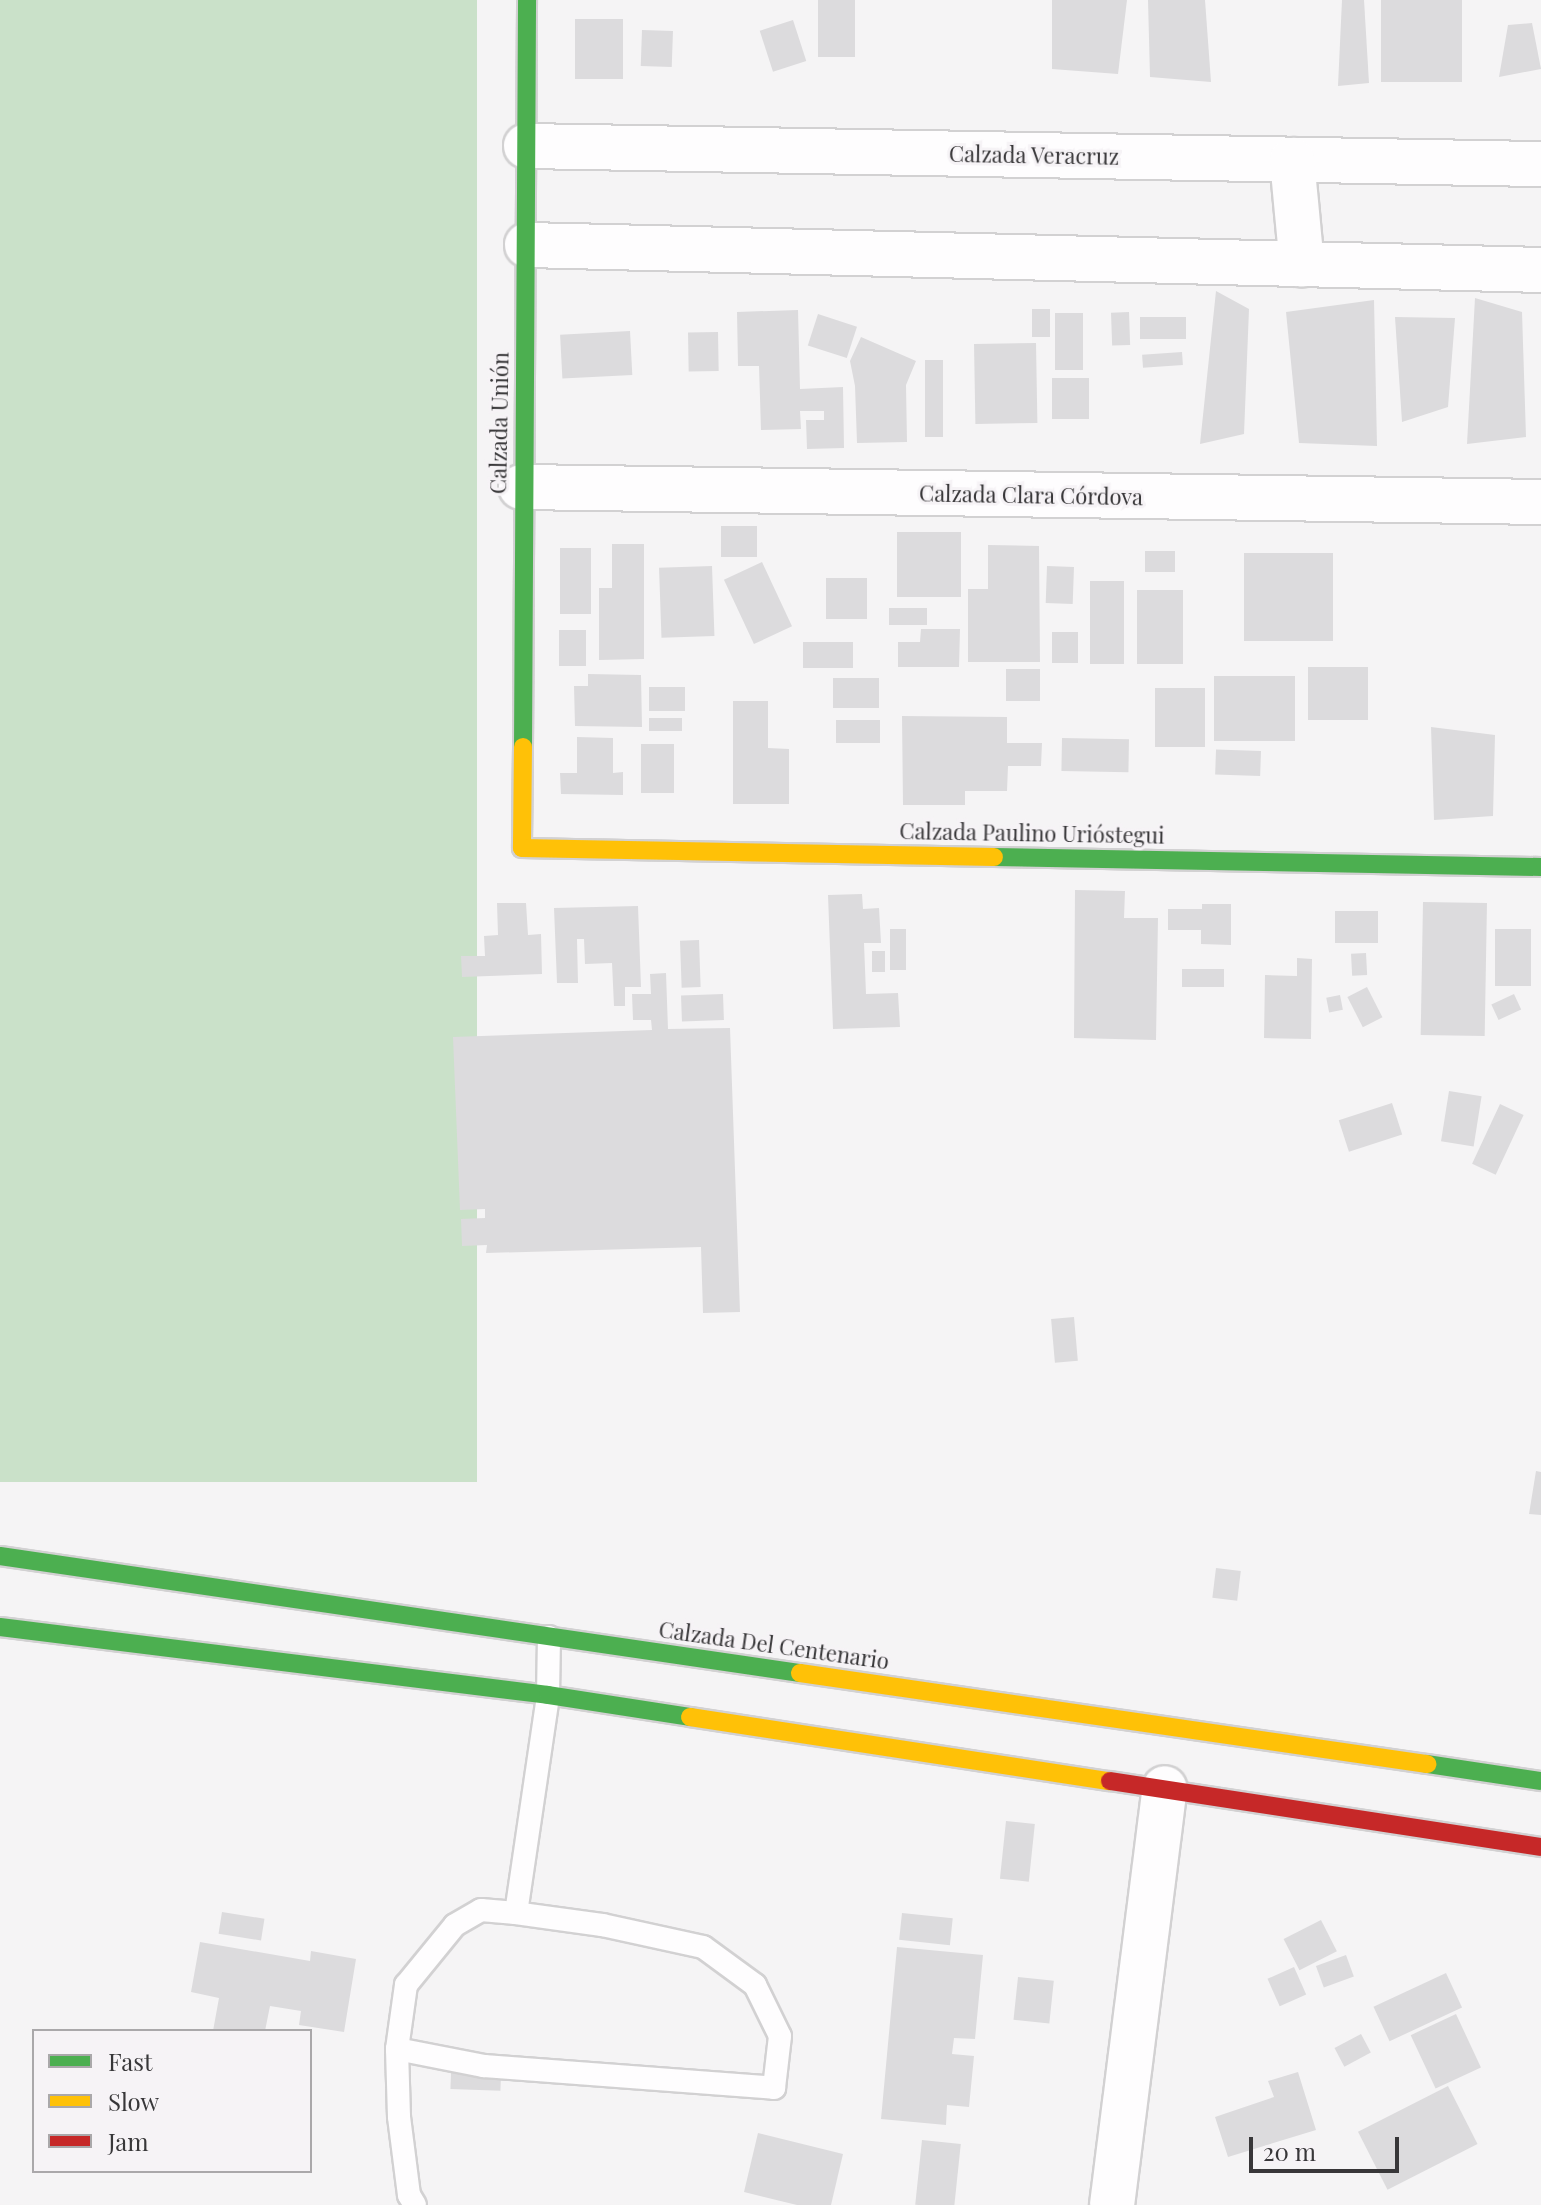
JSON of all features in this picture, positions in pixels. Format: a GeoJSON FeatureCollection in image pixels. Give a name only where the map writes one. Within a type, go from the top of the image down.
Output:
{"type":"FeatureCollection","features":[{"type":"Feature","properties":{"kind":"main road","name":"Calzada Unión"},"geometry":{"type":"LineString","coordinates":[[522,848],[521,487],[527,245],[527,0]]}},
{"type":"Feature","properties":{"kind":"main road","name":"Calzada Paulino Urióstegui"},"geometry":{"type":"LineString","coordinates":[[522,848],[1541,867]]}},
{"type":"Feature","properties":{"kind":"main road","name":"Calzada Del Centenario"},"geometry":{"type":"LineString","coordinates":[[0,1556],[1541,1781]]}},
{"type":"Feature","properties":{"kind":"main road"},"geometry":{"type":"LineString","coordinates":[[0,1627],[548,1695],[1541,1847]]}},
{"type":"Feature","properties":{"kind":"street","name":"Calzada Veracruz"},"geometry":{"type":"LineString","coordinates":[[526,146],[1541,164]]}},
{"type":"Feature","properties":{"kind":"street"},"geometry":{"type":"LineString","coordinates":[[1292,160],[1302,265]]}},
{"type":"Feature","properties":{"kind":"street"},"geometry":{"type":"LineString","coordinates":[[527,245],[1541,270]]}},
{"type":"Feature","properties":{"kind":"street","name":"Calzada Clara Córdova"},"geometry":{"type":"LineString","coordinates":[[521,487],[1541,502]]}},
{"type":"Feature","properties":{"kind":"street"},"geometry":{"type":"LineString","coordinates":[[1112,2205],[1165,1788]]}},
{"type":"Feature","properties":{"kind":"lane"},"geometry":{"type":"LineString","coordinates":[[516,1913],[548,1695],[549,1637]]}},
{"type":"Feature","properties":{"kind":"lane"},"geometry":{"type":"LineString","coordinates":[[397,2049],[484,2066],[774,2088],[780,2036],[755,1985],[703,1947],[602,1925],[481,1910],[455,1925],[406,1985],[397,2049],[399,2117],[409,2195],[415,2205]]}},
{"type":"Feature","properties":{"kind":"green space"},"geometry":{"type":"Polygon","coordinates":[[[0,0],[477,0],[477,1482],[0,1482],[0,0]]]}},
{"type":"Feature","properties":{"kind":"building"},"geometry":{"type":"Polygon","coordinates":[[[818,0],[855,0],[855,57],[818,57],[818,0]]]}},
{"type":"Feature","properties":{"kind":"building"},"geometry":{"type":"Polygon","coordinates":[[[1052,0],[1127,0],[1118,74],[1052,69],[1052,0]]]}},
{"type":"Feature","properties":{"kind":"building"},"geometry":{"type":"Polygon","coordinates":[[[1148,0],[1205,0],[1211,82],[1150,77],[1148,0]]]}},
{"type":"Feature","properties":{"kind":"building"},"geometry":{"type":"Polygon","coordinates":[[[1342,0],[1364,0],[1369,83],[1338,86],[1342,0]]]}},
{"type":"Feature","properties":{"kind":"building"},"geometry":{"type":"Polygon","coordinates":[[[1381,0],[1462,0],[1462,82],[1381,82],[1381,0]]]}},
{"type":"Feature","properties":{"kind":"building"},"geometry":{"type":"Polygon","coordinates":[[[575,19],[623,19],[623,79],[575,79],[575,19]]]}},
{"type":"Feature","properties":{"kind":"building"},"geometry":{"type":"Polygon","coordinates":[[[793,20],[806,61],[773,72],[760,31],[793,20]]]}},
{"type":"Feature","properties":{"kind":"building"},"geometry":{"type":"Polygon","coordinates":[[[1532,23],[1541,69],[1499,77],[1508,25],[1532,23]]]}},
{"type":"Feature","properties":{"kind":"building"},"geometry":{"type":"Polygon","coordinates":[[[642,30],[673,31],[672,67],[641,66],[642,30]]]}},
{"type":"Feature","properties":{"kind":"building"},"geometry":{"type":"Polygon","coordinates":[[[1216,291],[1249,309],[1244,434],[1200,444],[1216,291]]]}},
{"type":"Feature","properties":{"kind":"building"},"geometry":{"type":"Polygon","coordinates":[[[1475,298],[1522,312],[1526,437],[1467,444],[1475,298]]]}},
{"type":"Feature","properties":{"kind":"building"},"geometry":{"type":"Polygon","coordinates":[[[1374,300],[1377,446],[1299,443],[1286,312],[1374,300]]]}},
{"type":"Feature","properties":{"kind":"building"},"geometry":{"type":"Polygon","coordinates":[[[1032,309],[1050,309],[1050,337],[1032,337],[1032,309]]]}},
{"type":"Feature","properties":{"kind":"building"},"geometry":{"type":"Polygon","coordinates":[[[798,310],[800,389],[843,387],[844,448],[807,449],[806,420],[824,420],[824,411],[800,411],[801,429],[761,430],[759,366],[738,366],[737,312],[798,310]]]}},
{"type":"Feature","properties":{"kind":"building"},"geometry":{"type":"Polygon","coordinates":[[[1129,312],[1130,345],[1112,346],[1111,313],[1129,312]]]}},
{"type":"Feature","properties":{"kind":"building"},"geometry":{"type":"Polygon","coordinates":[[[1055,313],[1083,313],[1083,370],[1055,370],[1055,313]]]}},
{"type":"Feature","properties":{"kind":"building"},"geometry":{"type":"Polygon","coordinates":[[[818,314],[857,327],[847,358],[808,345],[818,314]]]}},
{"type":"Feature","properties":{"kind":"building"},"geometry":{"type":"Polygon","coordinates":[[[1140,317],[1186,317],[1186,339],[1140,339],[1140,317]]]}},
{"type":"Feature","properties":{"kind":"building"},"geometry":{"type":"Polygon","coordinates":[[[1395,317],[1455,318],[1448,407],[1402,422],[1395,317]]]}},
{"type":"Feature","properties":{"kind":"building"},"geometry":{"type":"Polygon","coordinates":[[[630,331],[632,375],[562,379],[560,335],[630,331]]]}},
{"type":"Feature","properties":{"kind":"building"},"geometry":{"type":"Polygon","coordinates":[[[718,332],[719,371],[689,372],[688,333],[718,332]]]}},
{"type":"Feature","properties":{"kind":"building"},"geometry":{"type":"Polygon","coordinates":[[[861,337],[916,361],[906,385],[907,442],[857,443],[855,386],[850,361],[861,337]]]}},
{"type":"Feature","properties":{"kind":"building"},"geometry":{"type":"Polygon","coordinates":[[[1036,343],[1037,423],[975,424],[974,344],[1036,343]]]}},
{"type":"Feature","properties":{"kind":"building"},"geometry":{"type":"Polygon","coordinates":[[[1182,352],[1183,365],[1143,368],[1142,355],[1182,352]]]}},
{"type":"Feature","properties":{"kind":"building"},"geometry":{"type":"Polygon","coordinates":[[[925,360],[943,360],[943,437],[925,437],[925,360]]]}},
{"type":"Feature","properties":{"kind":"building"},"geometry":{"type":"Polygon","coordinates":[[[1052,378],[1089,378],[1089,419],[1052,419],[1052,378]]]}},
{"type":"Feature","properties":{"kind":"building"},"geometry":{"type":"Polygon","coordinates":[[[721,526],[757,526],[757,557],[721,557],[721,526]]]}},
{"type":"Feature","properties":{"kind":"building"},"geometry":{"type":"Polygon","coordinates":[[[897,532],[961,532],[961,597],[897,597],[897,532]]]}},
{"type":"Feature","properties":{"kind":"building"},"geometry":{"type":"Polygon","coordinates":[[[612,544],[644,544],[644,659],[599,660],[599,588],[612,588],[612,544]]]}},
{"type":"Feature","properties":{"kind":"building"},"geometry":{"type":"Polygon","coordinates":[[[988,545],[1039,546],[1040,662],[968,662],[968,589],[988,589],[988,545]]]}},
{"type":"Feature","properties":{"kind":"building"},"geometry":{"type":"Polygon","coordinates":[[[560,548],[591,548],[591,614],[560,614],[560,548]]]}},
{"type":"Feature","properties":{"kind":"building"},"geometry":{"type":"Polygon","coordinates":[[[1145,551],[1175,551],[1175,572],[1145,572],[1145,551]]]}},
{"type":"Feature","properties":{"kind":"building"},"geometry":{"type":"Polygon","coordinates":[[[1244,553],[1333,553],[1333,641],[1244,641],[1244,553]]]}},
{"type":"Feature","properties":{"kind":"building"},"geometry":{"type":"Polygon","coordinates":[[[762,562],[792,626],[754,644],[724,580],[762,562]]]}},
{"type":"Feature","properties":{"kind":"building"},"geometry":{"type":"Polygon","coordinates":[[[712,566],[714,636],[661,638],[659,568],[712,566]]]}},
{"type":"Feature","properties":{"kind":"building"},"geometry":{"type":"Polygon","coordinates":[[[1047,566],[1074,567],[1073,604],[1046,603],[1047,566]]]}},
{"type":"Feature","properties":{"kind":"building"},"geometry":{"type":"Polygon","coordinates":[[[826,578],[867,578],[867,619],[826,619],[826,578]]]}},
{"type":"Feature","properties":{"kind":"building"},"geometry":{"type":"Polygon","coordinates":[[[1090,581],[1124,581],[1124,664],[1090,664],[1090,581]]]}},
{"type":"Feature","properties":{"kind":"building"},"geometry":{"type":"Polygon","coordinates":[[[1137,590],[1183,590],[1183,664],[1137,664],[1137,590]]]}},
{"type":"Feature","properties":{"kind":"building"},"geometry":{"type":"Polygon","coordinates":[[[889,608],[927,608],[927,625],[889,625],[889,608]]]}},
{"type":"Feature","properties":{"kind":"building"},"geometry":{"type":"Polygon","coordinates":[[[921,629],[960,629],[959,667],[898,667],[898,642],[920,642],[921,629]]]}},
{"type":"Feature","properties":{"kind":"building"},"geometry":{"type":"Polygon","coordinates":[[[559,630],[586,630],[586,666],[559,666],[559,630]]]}},
{"type":"Feature","properties":{"kind":"building"},"geometry":{"type":"Polygon","coordinates":[[[1052,632],[1078,632],[1078,663],[1052,663],[1052,632]]]}},
{"type":"Feature","properties":{"kind":"building"},"geometry":{"type":"Polygon","coordinates":[[[803,642],[853,642],[853,668],[803,668],[803,642]]]}},
{"type":"Feature","properties":{"kind":"building"},"geometry":{"type":"Polygon","coordinates":[[[1308,667],[1368,667],[1368,720],[1308,720],[1308,667]]]}},
{"type":"Feature","properties":{"kind":"building"},"geometry":{"type":"Polygon","coordinates":[[[1006,669],[1040,669],[1040,701],[1006,701],[1006,669]]]}},
{"type":"Feature","properties":{"kind":"building"},"geometry":{"type":"Polygon","coordinates":[[[588,674],[641,675],[642,727],[575,726],[574,686],[588,686],[588,674]]]}},
{"type":"Feature","properties":{"kind":"building"},"geometry":{"type":"Polygon","coordinates":[[[1214,676],[1295,676],[1295,741],[1214,741],[1214,676]]]}},
{"type":"Feature","properties":{"kind":"building"},"geometry":{"type":"Polygon","coordinates":[[[833,678],[879,678],[879,708],[833,708],[833,678]]]}},
{"type":"Feature","properties":{"kind":"building"},"geometry":{"type":"Polygon","coordinates":[[[649,687],[685,687],[685,711],[649,711],[649,687]]]}},
{"type":"Feature","properties":{"kind":"building"},"geometry":{"type":"Polygon","coordinates":[[[1155,688],[1205,688],[1205,747],[1155,747],[1155,688]]]}},
{"type":"Feature","properties":{"kind":"building"},"geometry":{"type":"Polygon","coordinates":[[[733,701],[768,701],[768,748],[789,749],[789,804],[733,804],[733,701]]]}},
{"type":"Feature","properties":{"kind":"building"},"geometry":{"type":"Polygon","coordinates":[[[902,716],[1007,717],[1007,743],[1042,743],[1041,766],[1008,766],[1007,791],[965,791],[965,805],[903,805],[902,716]]]}},
{"type":"Feature","properties":{"kind":"building"},"geometry":{"type":"Polygon","coordinates":[[[649,718],[682,718],[682,731],[649,731],[649,718]]]}},
{"type":"Feature","properties":{"kind":"building"},"geometry":{"type":"Polygon","coordinates":[[[836,720],[880,720],[880,743],[836,743],[836,720]]]}},
{"type":"Feature","properties":{"kind":"building"},"geometry":{"type":"Polygon","coordinates":[[[1431,727],[1495,735],[1493,816],[1434,820],[1431,727]]]}},
{"type":"Feature","properties":{"kind":"building"},"geometry":{"type":"Polygon","coordinates":[[[577,737],[613,738],[613,773],[623,772],[623,795],[561,794],[560,773],[577,773],[577,737]]]}},
{"type":"Feature","properties":{"kind":"building"},"geometry":{"type":"Polygon","coordinates":[[[1062,738],[1129,739],[1128,772],[1061,771],[1062,738]]]}},
{"type":"Feature","properties":{"kind":"building"},"geometry":{"type":"Polygon","coordinates":[[[641,744],[674,744],[674,793],[641,793],[641,744]]]}},
{"type":"Feature","properties":{"kind":"building"},"geometry":{"type":"Polygon","coordinates":[[[1216,749],[1261,751],[1260,776],[1215,774],[1216,749]]]}},
{"type":"Feature","properties":{"kind":"building"},"geometry":{"type":"Polygon","coordinates":[[[1075,890],[1125,891],[1124,918],[1158,918],[1156,1040],[1074,1038],[1075,890]]]}},
{"type":"Feature","properties":{"kind":"building"},"geometry":{"type":"Polygon","coordinates":[[[862,894],[863,909],[879,908],[881,943],[864,943],[866,994],[898,993],[900,1027],[833,1029],[828,895],[862,894]]]}},
{"type":"Feature","properties":{"kind":"building"},"geometry":{"type":"Polygon","coordinates":[[[1423,902],[1487,903],[1485,1036],[1421,1035],[1423,902]]]}},
{"type":"Feature","properties":{"kind":"building"},"geometry":{"type":"Polygon","coordinates":[[[497,903],[526,903],[528,935],[541,934],[542,974],[462,977],[461,956],[485,956],[484,936],[498,935],[497,903]]]}},
{"type":"Feature","properties":{"kind":"building"},"geometry":{"type":"Polygon","coordinates":[[[1202,904],[1231,904],[1231,945],[1201,944],[1201,930],[1168,930],[1168,909],[1202,909],[1202,904]]]}},
{"type":"Feature","properties":{"kind":"building"},"geometry":{"type":"Polygon","coordinates":[[[638,906],[641,987],[625,987],[625,1006],[614,1006],[612,963],[585,964],[584,939],[577,939],[578,983],[557,983],[554,908],[638,906]]]}},
{"type":"Feature","properties":{"kind":"building"},"geometry":{"type":"Polygon","coordinates":[[[1335,911],[1378,911],[1378,943],[1335,943],[1335,911]]]}},
{"type":"Feature","properties":{"kind":"building"},"geometry":{"type":"Polygon","coordinates":[[[890,929],[906,929],[906,970],[890,970],[890,929]]]}},
{"type":"Feature","properties":{"kind":"building"},"geometry":{"type":"Polygon","coordinates":[[[1495,929],[1531,929],[1531,986],[1495,986],[1495,929]]]}},
{"type":"Feature","properties":{"kind":"building"},"geometry":{"type":"Polygon","coordinates":[[[699,940],[701,987],[682,988],[680,941],[699,940]]]}},
{"type":"Feature","properties":{"kind":"building"},"geometry":{"type":"Polygon","coordinates":[[[872,951],[885,951],[885,972],[872,972],[872,951]]]}},
{"type":"Feature","properties":{"kind":"building"},"geometry":{"type":"Polygon","coordinates":[[[1366,953],[1367,975],[1352,976],[1351,954],[1366,953]]]}},
{"type":"Feature","properties":{"kind":"building"},"geometry":{"type":"Polygon","coordinates":[[[1297,958],[1312,959],[1311,1039],[1264,1038],[1265,975],[1297,976],[1297,958]]]}},
{"type":"Feature","properties":{"kind":"building"},"geometry":{"type":"Polygon","coordinates":[[[1182,969],[1224,969],[1224,987],[1182,987],[1182,969]]]}},
{"type":"Feature","properties":{"kind":"building"},"geometry":{"type":"Polygon","coordinates":[[[666,973],[668,1029],[730,1028],[740,1312],[703,1313],[701,1247],[486,1253],[487,1245],[462,1246],[461,1219],[485,1218],[485,1209],[460,1210],[453,1037],[652,1030],[651,1020],[633,1020],[632,994],[651,994],[650,974],[666,973]]]}},
{"type":"Feature","properties":{"kind":"building"},"geometry":{"type":"Polygon","coordinates":[[[1367,987],[1382,1017],[1363,1027],[1347,997],[1367,987]]]}},
{"type":"Feature","properties":{"kind":"building"},"geometry":{"type":"Polygon","coordinates":[[[723,994],[724,1020],[682,1021],[681,995],[723,994]]]}},
{"type":"Feature","properties":{"kind":"building"},"geometry":{"type":"Polygon","coordinates":[[[1514,994],[1521,1009],[1499,1020],[1491,1005],[1514,994]]]}},
{"type":"Feature","properties":{"kind":"building"},"geometry":{"type":"Polygon","coordinates":[[[1340,995],[1343,1010],[1329,1012],[1326,998],[1340,995]]]}},
{"type":"Feature","properties":{"kind":"building"},"geometry":{"type":"Polygon","coordinates":[[[1449,1091],[1482,1096],[1474,1147],[1441,1141],[1449,1091]]]}},
{"type":"Feature","properties":{"kind":"building"},"geometry":{"type":"Polygon","coordinates":[[[1392,1103],[1402,1134],[1349,1152],[1339,1120],[1392,1103]]]}},
{"type":"Feature","properties":{"kind":"building"},"geometry":{"type":"Polygon","coordinates":[[[1500,1104],[1524,1115],[1496,1175],[1472,1164],[1500,1104]]]}},
{"type":"Feature","properties":{"kind":"building"},"geometry":{"type":"Polygon","coordinates":[[[1074,1317],[1078,1361],[1055,1363],[1051,1319],[1074,1317]]]}},
{"type":"Feature","properties":{"kind":"building"},"geometry":{"type":"Polygon","coordinates":[[[1536,1471],[1541,1472],[1541,1515],[1529,1514],[1536,1471]]]}},
{"type":"Feature","properties":{"kind":"building"},"geometry":{"type":"Polygon","coordinates":[[[1216,1568],[1241,1571],[1237,1601],[1212,1598],[1216,1568]]]}},
{"type":"Feature","properties":{"kind":"building"},"geometry":{"type":"Polygon","coordinates":[[[1006,1821],[1035,1824],[1029,1882],[1000,1879],[1006,1821]]]}},
{"type":"Feature","properties":{"kind":"building"},"geometry":{"type":"Polygon","coordinates":[[[222,1912],[264,1919],[261,1940],[219,1934],[222,1912]]]}},
{"type":"Feature","properties":{"kind":"building"},"geometry":{"type":"Polygon","coordinates":[[[902,1913],[953,1918],[950,1945],[899,1940],[902,1913]]]}},
{"type":"Feature","properties":{"kind":"building"},"geometry":{"type":"Polygon","coordinates":[[[1321,1920],[1337,1951],[1299,1970],[1284,1939],[1321,1920]]]}},
{"type":"Feature","properties":{"kind":"building"},"geometry":{"type":"Polygon","coordinates":[[[200,1942],[310,1961],[311,1951],[356,1959],[344,2032],[299,2025],[301,2011],[270,2006],[265,2029],[213,2029],[219,1998],[191,1992],[200,1942]]]}},
{"type":"Feature","properties":{"kind":"building"},"geometry":{"type":"Polygon","coordinates":[[[897,1947],[983,1955],[975,2039],[954,2038],[952,2054],[974,2056],[969,2107],[947,2105],[946,2125],[881,2119],[897,1947]]]}},
{"type":"Feature","properties":{"kind":"building"},"geometry":{"type":"Polygon","coordinates":[[[1346,1955],[1354,1977],[1324,1988],[1316,1966],[1346,1955]]]}},
{"type":"Feature","properties":{"kind":"building"},"geometry":{"type":"Polygon","coordinates":[[[1294,1967],[1306,1994],[1280,2006],[1268,1979],[1294,1967]]]}},
{"type":"Feature","properties":{"kind":"building"},"geometry":{"type":"Polygon","coordinates":[[[1446,1973],[1462,2007],[1390,2041],[1373,2007],[1446,1973]]]}},
{"type":"Feature","properties":{"kind":"building"},"geometry":{"type":"Polygon","coordinates":[[[1018,1977],[1054,1981],[1049,2024],[1014,2020],[1018,1977]]]}},
{"type":"Feature","properties":{"kind":"building"},"geometry":{"type":"Polygon","coordinates":[[[1456,2014],[1481,2067],[1436,2089],[1411,2035],[1456,2014]]]}},
{"type":"Feature","properties":{"kind":"building"},"geometry":{"type":"Polygon","coordinates":[[[1361,2034],[1371,2053],[1344,2067],[1335,2048],[1361,2034]]]}},
{"type":"Feature","properties":{"kind":"building"},"geometry":{"type":"Polygon","coordinates":[[[1298,2072],[1316,2130],[1228,2157],[1215,2117],[1274,2097],[1268,2081],[1298,2072]]]}},
{"type":"Feature","properties":{"kind":"building"},"geometry":{"type":"Polygon","coordinates":[[[451,2073],[501,2075],[500,2091],[450,2089],[451,2073]]]}},
{"type":"Feature","properties":{"kind":"building"},"geometry":{"type":"Polygon","coordinates":[[[1448,2086],[1478,2144],[1388,2190],[1358,2132],[1448,2086]]]}},
{"type":"Feature","properties":{"kind":"building"},"geometry":{"type":"Polygon","coordinates":[[[758,2133],[843,2154],[831,2205],[797,2205],[744,2192],[758,2133]]]}},
{"type":"Feature","properties":{"kind":"building"},"geometry":{"type":"Polygon","coordinates":[[[922,2140],[961,2144],[954,2205],[915,2205],[922,2140]]]}},
{"type":"Feature","properties":{"kind":"traffic: fast"},"geometry":{"type":"LineString","coordinates":[[523,747],[527,0]]}},
{"type":"Feature","properties":{"kind":"traffic: fast"},"geometry":{"type":"LineString","coordinates":[[994,857],[1541,867]]}},
{"type":"Feature","properties":{"kind":"traffic: fast"},"geometry":{"type":"LineString","coordinates":[[0,1556],[800,1673]]}},
{"type":"Feature","properties":{"kind":"traffic: fast"},"geometry":{"type":"LineString","coordinates":[[0,1627],[548,1695],[690,1717]]}},
{"type":"Feature","properties":{"kind":"traffic: fast"},"geometry":{"type":"LineString","coordinates":[[1427,1764],[1541,1781]]}},
{"type":"Feature","properties":{"kind":"traffic: slow"},"geometry":{"type":"LineString","coordinates":[[523,747],[522,848],[994,857]]}},
{"type":"Feature","properties":{"kind":"traffic: slow"},"geometry":{"type":"LineString","coordinates":[[800,1673],[1427,1764]]}},
{"type":"Feature","properties":{"kind":"traffic: slow"},"geometry":{"type":"LineString","coordinates":[[690,1717],[1110,1781]]}},
{"type":"Feature","properties":{"kind":"traffic: jam"},"geometry":{"type":"LineString","coordinates":[[1110,1781],[1541,1847]]}}]}
